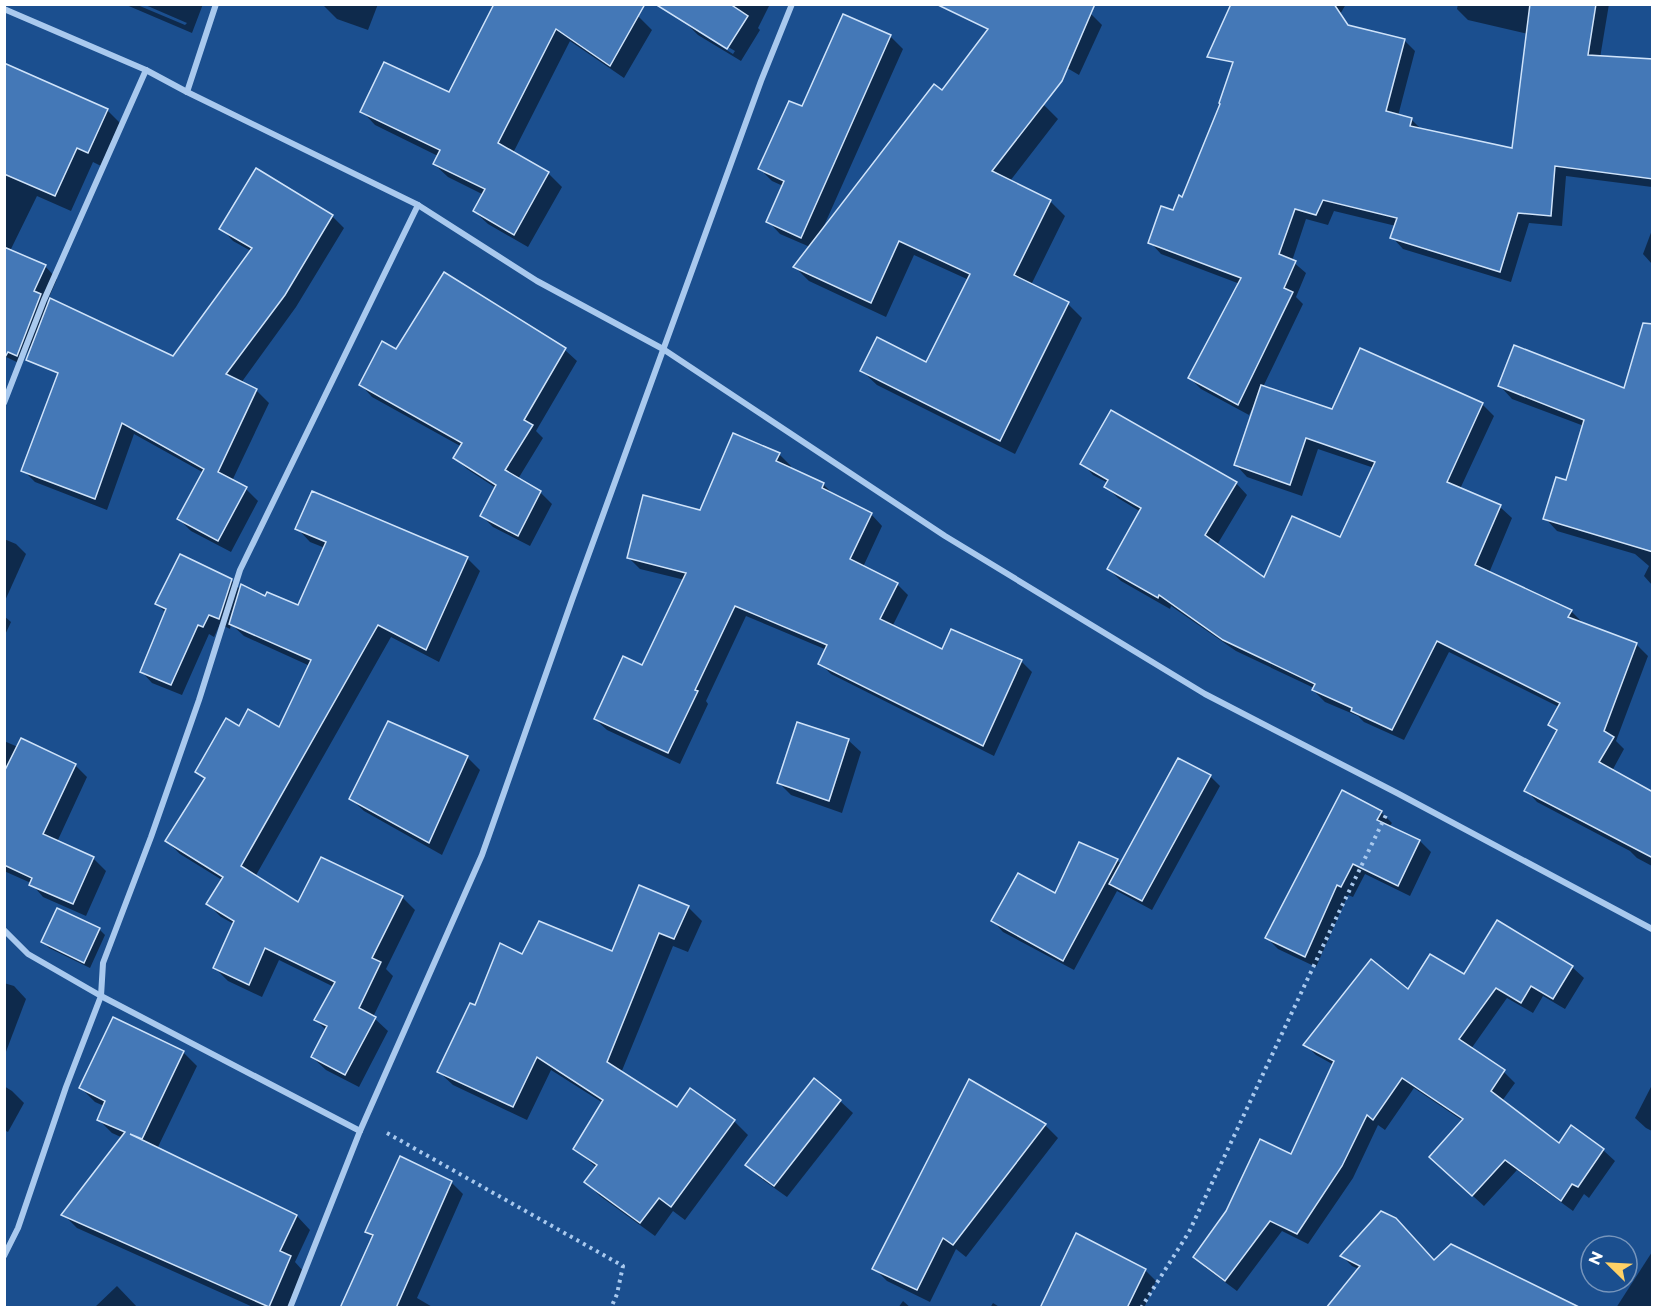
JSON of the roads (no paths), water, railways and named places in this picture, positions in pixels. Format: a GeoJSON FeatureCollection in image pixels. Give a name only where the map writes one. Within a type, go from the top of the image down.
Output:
{"type":"FeatureCollection","features":[{"type":"Feature","properties":{"kind":"street"},"geometry":{"type":"LineString","coordinates":[[187,92],[216,4]]}},
{"type":"Feature","properties":{"kind":"street"},"geometry":{"type":"LineString","coordinates":[[290,1308],[360,1131],[482,855],[663,349],[761,81],[792,4]]}},
{"type":"Feature","properties":{"kind":"street"},"geometry":{"type":"LineString","coordinates":[[4,9],[146,70],[418,205],[537,281],[663,349],[945,536],[1204,694],[1653,929]]}},
{"type":"Feature","properties":{"kind":"street"},"geometry":{"type":"LineString","coordinates":[[4,403],[44,300],[146,70]]}},
{"type":"Feature","properties":{"kind":"street"},"geometry":{"type":"LineString","coordinates":[[4,1256],[18,1228],[66,1087],[101,996],[103,963],[199,700],[240,570],[418,205]]}},
{"type":"Feature","properties":{"kind":"street"},"geometry":{"type":"LineString","coordinates":[[4,930],[28,954],[101,996],[360,1131]]}}]}
